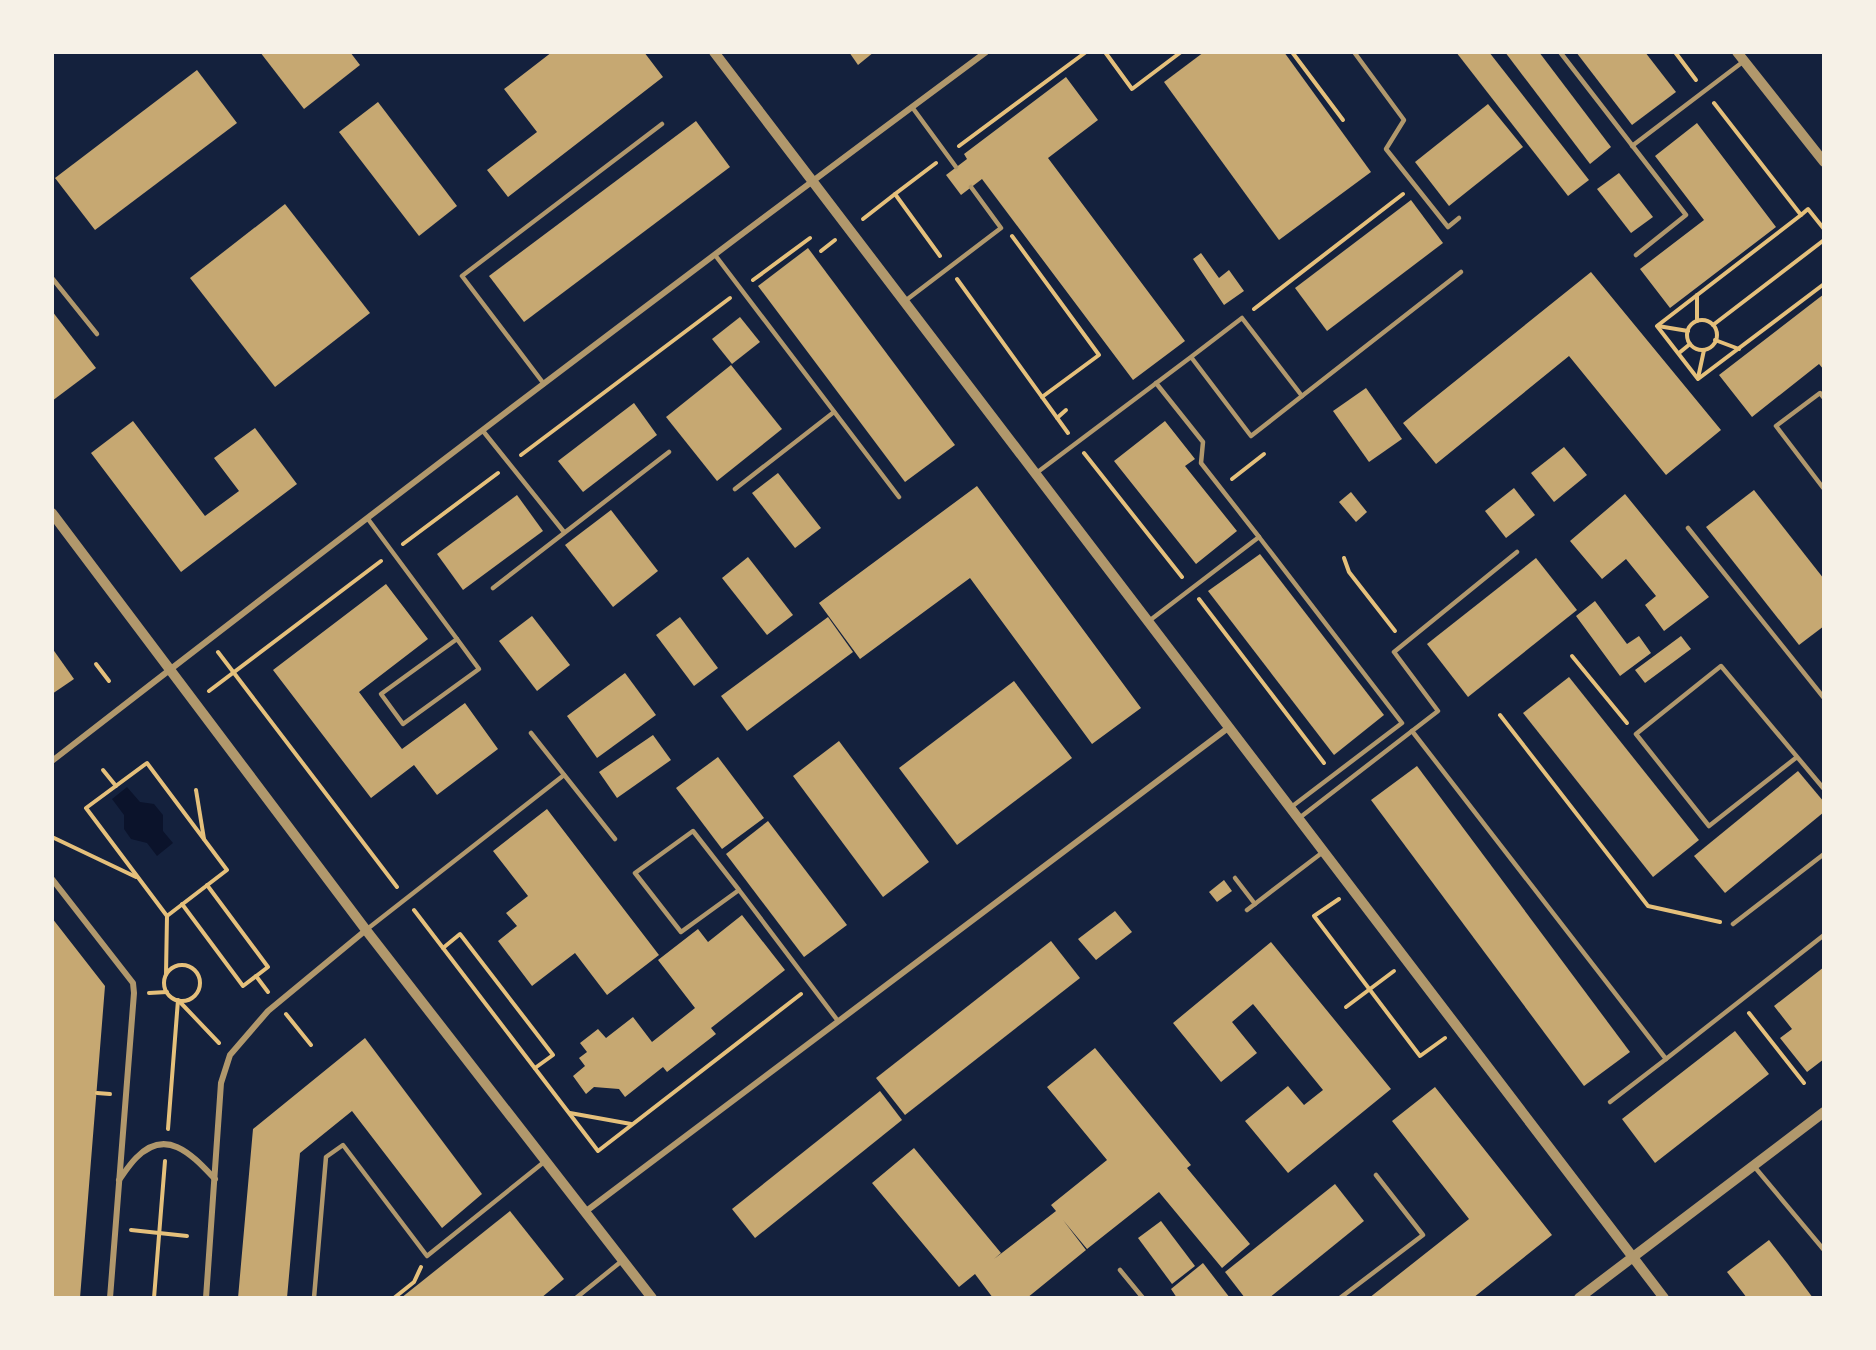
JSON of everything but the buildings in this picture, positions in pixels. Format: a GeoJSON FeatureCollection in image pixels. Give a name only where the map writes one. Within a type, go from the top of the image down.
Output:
{"type":"FeatureCollection","features":[{"type":"Feature","properties":{"kind":"street"},"geometry":{"type":"LineString","coordinates":[[714,52],[1664,1298]]}},
{"type":"Feature","properties":{"kind":"street"},"geometry":{"type":"LineString","coordinates":[[52,761],[715,255],[987,52]]}},
{"type":"Feature","properties":{"kind":"street"},"geometry":{"type":"LineString","coordinates":[[1741,57],[1824,162]]}},
{"type":"Feature","properties":{"kind":"street"},"geometry":{"type":"LineString","coordinates":[[52,513],[171,668],[366,930],[544,1162],[652,1298]]}},
{"type":"Feature","properties":{"kind":"street"},"geometry":{"type":"LineString","coordinates":[[585,1213],[1228,728]]}},
{"type":"Feature","properties":{"kind":"street"},"geometry":{"type":"LineString","coordinates":[[52,879],[133,983],[110,1298]]}},
{"type":"Feature","properties":{"kind":"street"},"geometry":{"type":"LineString","coordinates":[[206,1298],[221,1083],[230,1055],[268,1011],[366,930]]}},
{"type":"Feature","properties":{"kind":"street"},"geometry":{"type":"LineString","coordinates":[[1579,1298],[1824,1112]]}},
{"type":"Feature","properties":{"kind":"street"},"geometry":{"type":"LineString","coordinates":[[118,1180],[142,1153],[166,1143],[183,1149],[215,1179]]}},
{"type":"Feature","properties":{"kind":"lane"},"geometry":{"type":"LineString","coordinates":[[1354,52],[1404,120],[1386,149],[1448,227],[1459,218]]}},
{"type":"Feature","properties":{"kind":"lane"},"geometry":{"type":"LineString","coordinates":[[1560,52],[1686,215],[1636,255]]}},
{"type":"Feature","properties":{"kind":"lane"},"geometry":{"type":"LineString","coordinates":[[1632,146],[1705,91],[1741,57]]}},
{"type":"Feature","properties":{"kind":"lane"},"geometry":{"type":"LineString","coordinates":[[912,107],[956,167]]}},
{"type":"Feature","properties":{"kind":"lane"},"geometry":{"type":"LineString","coordinates":[[545,384],[462,276],[662,124]]}},
{"type":"Feature","properties":{"kind":"lane"},"geometry":{"type":"LineString","coordinates":[[904,302],[1001,228],[971,187]]}},
{"type":"Feature","properties":{"kind":"lane"},"geometry":{"type":"LineString","coordinates":[[715,255],[899,497]]}},
{"type":"Feature","properties":{"kind":"lane"},"geometry":{"type":"LineString","coordinates":[[1191,357],[1251,436],[1461,272]]}},
{"type":"Feature","properties":{"kind":"lane"},"geometry":{"type":"LineString","coordinates":[[52,278],[97,334]]}},
{"type":"Feature","properties":{"kind":"lane"},"geometry":{"type":"LineString","coordinates":[[1035,474],[1242,318],[1302,396]]}},
{"type":"Feature","properties":{"kind":"lane"},"geometry":{"type":"LineString","coordinates":[[1156,383],[1203,442],[1201,463],[1402,723],[1290,808]]}},
{"type":"Feature","properties":{"kind":"lane"},"geometry":{"type":"LineString","coordinates":[[1824,398],[1820,393],[1776,426],[1824,489]]}},
{"type":"Feature","properties":{"kind":"lane"},"geometry":{"type":"LineString","coordinates":[[735,489],[834,412]]}},
{"type":"Feature","properties":{"kind":"lane"},"geometry":{"type":"LineString","coordinates":[[483,431],[564,532]]}},
{"type":"Feature","properties":{"kind":"lane"},"geometry":{"type":"LineString","coordinates":[[493,588],[669,452]]}},
{"type":"Feature","properties":{"kind":"lane"},"geometry":{"type":"LineString","coordinates":[[368,519],[457,639],[479,669],[404,724],[381,694],[457,639]]}},
{"type":"Feature","properties":{"kind":"lane"},"geometry":{"type":"LineString","coordinates":[[1688,528],[1824,698]]}},
{"type":"Feature","properties":{"kind":"lane"},"geometry":{"type":"LineString","coordinates":[[1148,622],[1259,537]]}},
{"type":"Feature","properties":{"kind":"lane"},"geometry":{"type":"LineString","coordinates":[[1298,819],[1438,711],[1394,652],[1517,552]]}},
{"type":"Feature","properties":{"kind":"lane"},"geometry":{"type":"LineString","coordinates":[[1797,757],[1709,826],[1636,734],[1721,666],[1824,789]]}},
{"type":"Feature","properties":{"kind":"lane"},"geometry":{"type":"LineString","coordinates":[[1412,731],[1666,1059]]}},
{"type":"Feature","properties":{"kind":"lane"},"geometry":{"type":"LineString","coordinates":[[531,733],[615,839]]}},
{"type":"Feature","properties":{"kind":"lane"},"geometry":{"type":"LineString","coordinates":[[366,930],[564,775]]}},
{"type":"Feature","properties":{"kind":"lane"},"geometry":{"type":"LineString","coordinates":[[739,890],[681,932],[635,873],[693,831],[739,890],[838,1021]]}},
{"type":"Feature","properties":{"kind":"lane"},"geometry":{"type":"LineString","coordinates":[[1247,910],[1323,852]]}},
{"type":"Feature","properties":{"kind":"lane"},"geometry":{"type":"LineString","coordinates":[[1733,924],[1824,854]]}},
{"type":"Feature","properties":{"kind":"lane"},"geometry":{"type":"LineString","coordinates":[[1235,878],[1255,904]]}},
{"type":"Feature","properties":{"kind":"lane"},"geometry":{"type":"LineString","coordinates":[[1610,1102],[1824,935]]}},
{"type":"Feature","properties":{"kind":"lane"},"geometry":{"type":"LineString","coordinates":[[314,1298],[326,1157],[343,1145],[427,1256],[544,1162]]}},
{"type":"Feature","properties":{"kind":"lane"},"geometry":{"type":"LineString","coordinates":[[1753,1165],[1824,1250]]}},
{"type":"Feature","properties":{"kind":"lane"},"geometry":{"type":"LineString","coordinates":[[1340,1298],[1423,1234],[1376,1175]]}},
{"type":"Feature","properties":{"kind":"lane"},"geometry":{"type":"LineString","coordinates":[[576,1298],[622,1260]]}},
{"type":"Feature","properties":{"kind":"lane"},"geometry":{"type":"LineString","coordinates":[[1120,1270],[1143,1298]]}},
{"type":"Feature","properties":{"kind":"path"},"geometry":{"type":"LineString","coordinates":[[1086,52],[895,194],[1076,443],[1333,775]]}},
{"type":"Feature","properties":{"kind":"path"},"geometry":{"type":"LineString","coordinates":[[1105,52],[1132,89],[1181,52]]}},
{"type":"Feature","properties":{"kind":"path"},"geometry":{"type":"LineString","coordinates":[[1292,52],[1343,120]]}},
{"type":"Feature","properties":{"kind":"path"},"geometry":{"type":"LineString","coordinates":[[1675,52],[1800,214]]}},
{"type":"Feature","properties":{"kind":"path"},"geometry":{"type":"LineString","coordinates":[[1242,318],[1415,185]]}},
{"type":"Feature","properties":{"kind":"path"},"geometry":{"type":"LineString","coordinates":[[1657,326],[1808,209],[1824,229]]}},
{"type":"Feature","properties":{"kind":"path"},"geometry":{"type":"LineString","coordinates":[[1011,235],[1099,356],[1042,397]]}},
{"type":"Feature","properties":{"kind":"path"},"geometry":{"type":"LineString","coordinates":[[1713,325],[1824,240]]}},
{"type":"Feature","properties":{"kind":"path"},"geometry":{"type":"LineString","coordinates":[[1698,379],[1824,285]]}},
{"type":"Feature","properties":{"kind":"path"},"geometry":{"type":"LineString","coordinates":[[1697,295],[1697,321]]}},
{"type":"Feature","properties":{"kind":"path"},"geometry":{"type":"LineString","coordinates":[[1697,321],[1707,321],[1713,325],[1716,331],[1715,340],[1709,348],[1704,350],[1694,348],[1690,344],[1688,331],[1690,326],[1697,321]]}},
{"type":"Feature","properties":{"kind":"path"},"geometry":{"type":"LineString","coordinates":[[1657,326],[1688,331]]}},
{"type":"Feature","properties":{"kind":"path"},"geometry":{"type":"LineString","coordinates":[[1657,326],[1698,379]]}},
{"type":"Feature","properties":{"kind":"path"},"geometry":{"type":"LineString","coordinates":[[1715,340],[1738,349]]}},
{"type":"Feature","properties":{"kind":"path"},"geometry":{"type":"LineString","coordinates":[[1678,353],[1690,344]]}},
{"type":"Feature","properties":{"kind":"path"},"geometry":{"type":"LineString","coordinates":[[1698,379],[1704,350]]}},
{"type":"Feature","properties":{"kind":"path"},"geometry":{"type":"LineString","coordinates":[[1057,417],[1066,410]]}},
{"type":"Feature","properties":{"kind":"path"},"geometry":{"type":"LineString","coordinates":[[1232,479],[1264,454]]}},
{"type":"Feature","properties":{"kind":"path"},"geometry":{"type":"LineString","coordinates":[[1344,558],[1349,572],[1404,644]]}},
{"type":"Feature","properties":{"kind":"path"},"geometry":{"type":"LineString","coordinates":[[1572,656],[1636,734]]}},
{"type":"Feature","properties":{"kind":"path"},"geometry":{"type":"LineString","coordinates":[[96,664],[109,681]]}},
{"type":"Feature","properties":{"kind":"path"},"geometry":{"type":"LineString","coordinates":[[209,691],[234,672]]}},
{"type":"Feature","properties":{"kind":"path"},"geometry":{"type":"LineString","coordinates":[[1500,715],[1648,906],[1733,924]]}},
{"type":"Feature","properties":{"kind":"path"},"geometry":{"type":"LineString","coordinates":[[167,916],[227,870],[147,763],[86,808],[167,916],[164,980],[167,992],[178,1000],[230,1055]]}},
{"type":"Feature","properties":{"kind":"path"},"geometry":{"type":"LineString","coordinates":[[103,770],[116,786]]}},
{"type":"Feature","properties":{"kind":"path"},"geometry":{"type":"LineString","coordinates":[[196,790],[204,840]]}},
{"type":"Feature","properties":{"kind":"path"},"geometry":{"type":"LineString","coordinates":[[52,837],[139,879]]}},
{"type":"Feature","properties":{"kind":"path"},"geometry":{"type":"LineString","coordinates":[[182,904],[243,986],[268,967],[207,885]]}},
{"type":"Feature","properties":{"kind":"path"},"geometry":{"type":"LineString","coordinates":[[1352,890],[1314,916],[1420,1056],[1458,1029]]}},
{"type":"Feature","properties":{"kind":"path"},"geometry":{"type":"LineString","coordinates":[[443,948],[460,934],[553,1055],[534,1068]]}},
{"type":"Feature","properties":{"kind":"path"},"geometry":{"type":"LineString","coordinates":[[1346,1006],[1407,962]]}},
{"type":"Feature","properties":{"kind":"path"},"geometry":{"type":"LineString","coordinates":[[166,974],[175,966],[186,965],[192,967],[200,976],[200,988],[197,993],[188,1000],[178,1000]]}},
{"type":"Feature","properties":{"kind":"path"},"geometry":{"type":"LineString","coordinates":[[598,1151],[812,986]]}},
{"type":"Feature","properties":{"kind":"path"},"geometry":{"type":"LineString","coordinates":[[1739,1001],[1804,1083]]}},
{"type":"Feature","properties":{"kind":"path"},"geometry":{"type":"LineString","coordinates":[[569,1113],[631,1125]]}},
{"type":"Feature","properties":{"kind":"path"},"geometry":{"type":"LineString","coordinates":[[130,1230],[187,1236]]}},
{"type":"Feature","properties":{"kind":"path"},"geometry":{"type":"LineString","coordinates":[[394,1298],[414,1282],[427,1256]]}},
{"type":"Feature","properties":{"kind":"water"},"geometry":{"type":"Polygon","coordinates":[[[127,787],[140,802],[154,804],[163,815],[163,831],[173,843],[157,856],[147,843],[131,839],[124,829],[124,815],[112,799],[127,787]]]}}]}
